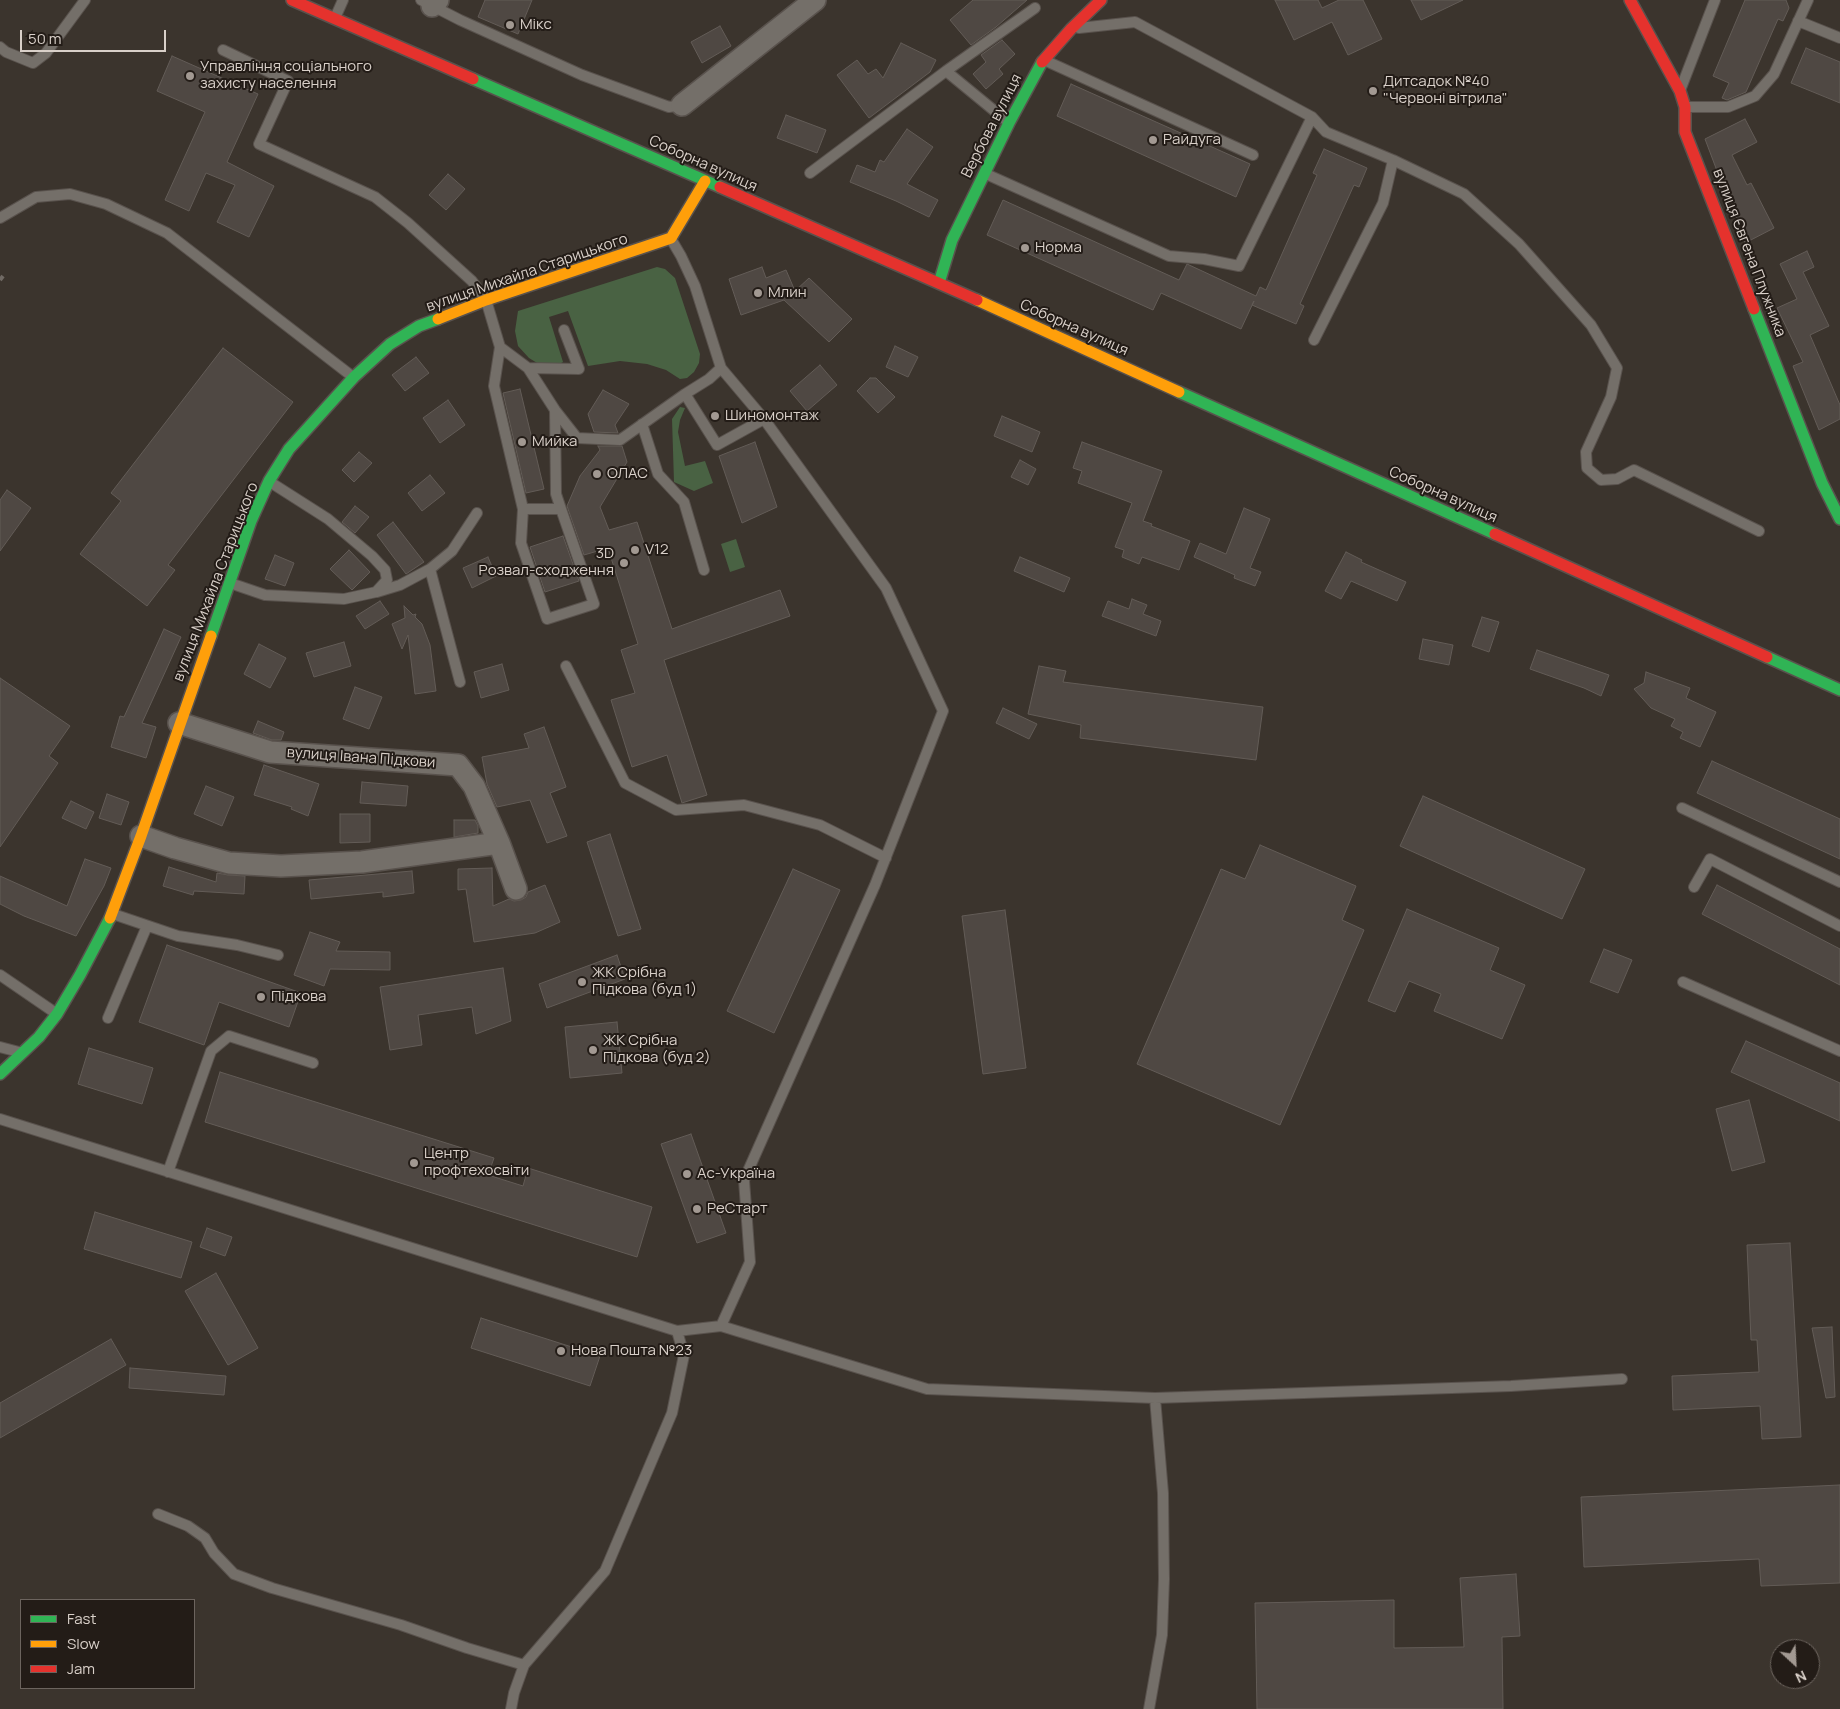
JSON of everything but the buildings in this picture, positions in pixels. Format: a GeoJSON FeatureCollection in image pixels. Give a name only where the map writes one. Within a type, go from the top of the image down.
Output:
{"type":"FeatureCollection","features":[{"type":"Feature","properties":{"kind":"street","name":"Соборна вулиця"},"geometry":{"type":"LineString","coordinates":[[292,0],[939,284],[1840,690]]}},
{"type":"Feature","properties":{"kind":"street"},"geometry":{"type":"LineString","coordinates":[[682,105],[815,0]]}},
{"type":"Feature","properties":{"kind":"street","name":"вулиця Євгена Плужника"},"geometry":{"type":"LineString","coordinates":[[1630,0],[1680,91],[1685,107],[1685,132],[1822,484],[1840,519]]}},
{"type":"Feature","properties":{"kind":"street","name":"Вербова вулиця"},"geometry":{"type":"LineString","coordinates":[[939,284],[952,240],[986,174],[1009,123],[1043,60],[1098,1]]}},
{"type":"Feature","properties":{"kind":"street"},"geometry":{"type":"LineString","coordinates":[[671,238],[704,181]]}},
{"type":"Feature","properties":{"kind":"street","name":"вулиця Михайла Старицького"},"geometry":{"type":"LineString","coordinates":[[0,1074],[39,1037],[57,1014],[112,914],[251,521],[269,481],[289,449],[354,377],[390,344],[419,326],[486,300],[671,238]]}},
{"type":"Feature","properties":{"kind":"street","name":"вулиця Івана Підкови"},"geometry":{"type":"LineString","coordinates":[[179,723],[270,752],[458,765],[474,786],[516,888]]}},
{"type":"Feature","properties":{"kind":"street"},"geometry":{"type":"LineString","coordinates":[[141,836],[229,863],[281,866],[362,862],[499,843]]}},
{"type":"Feature","properties":{"kind":"lane"},"geometry":{"type":"LineString","coordinates":[[0,46],[11,54],[33,63],[46,53],[85,0]]}},
{"type":"Feature","properties":{"kind":"lane"},"geometry":{"type":"LineString","coordinates":[[335,19],[343,0]]}},
{"type":"Feature","properties":{"kind":"lane"},"geometry":{"type":"LineString","coordinates":[[1680,91],[1715,0]]}},
{"type":"Feature","properties":{"kind":"lane"},"geometry":{"type":"LineString","coordinates":[[1685,107],[1728,107],[1755,96],[1774,74],[1808,0]]}},
{"type":"Feature","properties":{"kind":"lane"},"geometry":{"type":"LineString","coordinates":[[430,2],[582,74],[669,107],[682,105]]}},
{"type":"Feature","properties":{"kind":"lane"},"geometry":{"type":"LineString","coordinates":[[810,173],[1034,8]]}},
{"type":"Feature","properties":{"kind":"lane"},"geometry":{"type":"LineString","coordinates":[[1798,21],[1840,38]]}},
{"type":"Feature","properties":{"kind":"lane"},"geometry":{"type":"LineString","coordinates":[[1071,29],[1135,22],[1312,117],[1326,132],[1393,160],[1464,194],[1519,244],[1591,325],[1617,368],[1611,397],[1586,452],[1587,468],[1601,480],[1618,479],[1634,470],[1758,532]]}},
{"type":"Feature","properties":{"kind":"lane"},"geometry":{"type":"LineString","coordinates":[[223,50],[288,81],[259,144],[375,197],[408,223],[472,281],[486,300],[500,347],[494,386],[523,509],[521,543],[547,619],[594,604],[556,494],[556,410]]}},
{"type":"Feature","properties":{"kind":"lane"},"geometry":{"type":"LineString","coordinates":[[1043,60],[1253,155]]}},
{"type":"Feature","properties":{"kind":"lane"},"geometry":{"type":"LineString","coordinates":[[946,71],[1009,123]]}},
{"type":"Feature","properties":{"kind":"lane"},"geometry":{"type":"LineString","coordinates":[[986,174],[1169,256],[1204,259],[1239,266],[1312,117]]}},
{"type":"Feature","properties":{"kind":"lane"},"geometry":{"type":"LineString","coordinates":[[1314,340],[1382,203],[1393,160]]}},
{"type":"Feature","properties":{"kind":"lane"},"geometry":{"type":"LineString","coordinates":[[0,218],[36,197],[70,194],[106,204],[167,233],[354,377]]}},
{"type":"Feature","properties":{"kind":"lane"},"geometry":{"type":"LineString","coordinates":[[671,238],[695,286],[721,368],[764,419],[886,588],[943,712],[871,894],[744,1180],[750,1262],[721,1326]]}},
{"type":"Feature","properties":{"kind":"lane"},"geometry":{"type":"LineString","coordinates":[[528,368],[579,369],[564,330]]}},
{"type":"Feature","properties":{"kind":"lane"},"geometry":{"type":"LineString","coordinates":[[500,347],[528,368],[577,438],[620,440],[709,379],[721,368]]}},
{"type":"Feature","properties":{"kind":"lane"},"geometry":{"type":"LineString","coordinates":[[685,394],[717,445],[764,419]]}},
{"type":"Feature","properties":{"kind":"lane"},"geometry":{"type":"LineString","coordinates":[[642,424],[658,474],[684,502],[704,570]]}},
{"type":"Feature","properties":{"kind":"lane"},"geometry":{"type":"LineString","coordinates":[[269,481],[328,519],[372,556],[385,570],[387,580],[376,592]]}},
{"type":"Feature","properties":{"kind":"lane"},"geometry":{"type":"LineString","coordinates":[[523,509],[561,509]]}},
{"type":"Feature","properties":{"kind":"lane"},"geometry":{"type":"LineString","coordinates":[[228,583],[265,595],[300,598],[344,599],[376,592],[400,585],[430,569],[452,551],[477,513]]}},
{"type":"Feature","properties":{"kind":"lane"},"geometry":{"type":"LineString","coordinates":[[430,569],[460,682]]}},
{"type":"Feature","properties":{"kind":"lane"},"geometry":{"type":"LineString","coordinates":[[566,666],[625,783],[676,810],[744,805],[820,825],[886,858]]}},
{"type":"Feature","properties":{"kind":"lane"},"geometry":{"type":"LineString","coordinates":[[1682,808],[1840,882]]}},
{"type":"Feature","properties":{"kind":"lane"},"geometry":{"type":"LineString","coordinates":[[1694,887],[1710,859],[1840,926]]}},
{"type":"Feature","properties":{"kind":"lane"},"geometry":{"type":"LineString","coordinates":[[112,914],[178,936],[237,945],[278,955]]}},
{"type":"Feature","properties":{"kind":"lane"},"geometry":{"type":"LineString","coordinates":[[108,1018],[147,926]]}},
{"type":"Feature","properties":{"kind":"lane"},"geometry":{"type":"LineString","coordinates":[[0,975],[57,1014]]}},
{"type":"Feature","properties":{"kind":"lane"},"geometry":{"type":"LineString","coordinates":[[1683,982],[1840,1051]]}},
{"type":"Feature","properties":{"kind":"lane"},"geometry":{"type":"LineString","coordinates":[[168,1172],[211,1050],[230,1036],[313,1063]]}},
{"type":"Feature","properties":{"kind":"lane"},"geometry":{"type":"LineString","coordinates":[[0,1047],[22,1053]]}},
{"type":"Feature","properties":{"kind":"lane"},"geometry":{"type":"LineString","coordinates":[[0,1119],[677,1331],[721,1326],[927,1389],[1155,1398],[1511,1386],[1622,1380]]}},
{"type":"Feature","properties":{"kind":"lane"},"geometry":{"type":"LineString","coordinates":[[511,1709],[514,1693],[524,1665],[605,1571],[672,1413],[684,1355],[677,1331]]}},
{"type":"Feature","properties":{"kind":"lane"},"geometry":{"type":"LineString","coordinates":[[1149,1709],[1162,1635],[1164,1579],[1163,1493],[1155,1398]]}},
{"type":"Feature","properties":{"kind":"lane"},"geometry":{"type":"LineString","coordinates":[[158,1514],[188,1526],[205,1538],[214,1553],[234,1574],[272,1588],[401,1625],[524,1665]]}},
{"type":"Feature","properties":{"kind":"green space"},"geometry":{"type":"Polygon","coordinates":[[[657,267],[665,269],[675,278],[700,354],[699,363],[694,372],[687,378],[680,379],[666,370],[647,364],[620,361],[588,366],[568,311],[549,317],[563,362],[556,366],[542,366],[529,358],[518,346],[515,331],[518,311],[657,267]]]}},
{"type":"Feature","properties":{"kind":"green space"},"geometry":{"type":"Polygon","coordinates":[[[680,407],[685,408],[678,432],[685,466],[705,461],[713,483],[694,491],[674,482],[672,419],[680,407]]]}},
{"type":"Feature","properties":{"kind":"green space"},"geometry":{"type":"Polygon","coordinates":[[[736,539],[745,567],[730,572],[721,544],[736,539]]]}},
{"type":"Feature","properties":{"kind":"railway"},"geometry":{"type":"LineString","coordinates":[[0,280],[3,276]]}},
{"type":"Feature","properties":{"kind":"traffic: fast"},"geometry":{"type":"LineString","coordinates":[[939,283],[952,240],[1009,123],[1042,62]]}},
{"type":"Feature","properties":{"kind":"traffic: fast"},"geometry":{"type":"LineString","coordinates":[[473,79],[720,187]]}},
{"type":"Feature","properties":{"kind":"traffic: fast"},"geometry":{"type":"LineString","coordinates":[[1754,309],[1822,483],[1840,519]]}},
{"type":"Feature","properties":{"kind":"traffic: fast"},"geometry":{"type":"LineString","coordinates":[[211,636],[251,521],[269,481],[289,449],[354,377],[390,344],[419,326],[438,319]]}},
{"type":"Feature","properties":{"kind":"traffic: fast"},"geometry":{"type":"LineString","coordinates":[[1179,392],[1495,534]]}},
{"type":"Feature","properties":{"kind":"traffic: fast"},"geometry":{"type":"LineString","coordinates":[[1767,657],[1840,690]]}},
{"type":"Feature","properties":{"kind":"traffic: fast"},"geometry":{"type":"LineString","coordinates":[[0,1074],[39,1037],[57,1014],[110,918]]}},
{"type":"Feature","properties":{"kind":"traffic: slow"},"geometry":{"type":"LineString","coordinates":[[438,319],[486,300],[671,238],[705,181]]}},
{"type":"Feature","properties":{"kind":"traffic: slow"},"geometry":{"type":"LineString","coordinates":[[977,300],[1179,392]]}},
{"type":"Feature","properties":{"kind":"traffic: slow"},"geometry":{"type":"LineString","coordinates":[[110,918],[141,836],[211,636]]}},
{"type":"Feature","properties":{"kind":"traffic: jam"},"geometry":{"type":"LineString","coordinates":[[292,0],[473,79]]}},
{"type":"Feature","properties":{"kind":"traffic: jam"},"geometry":{"type":"LineString","coordinates":[[1042,62],[1071,29],[1101,0]]}},
{"type":"Feature","properties":{"kind":"traffic: jam"},"geometry":{"type":"LineString","coordinates":[[1630,0],[1680,91],[1685,107],[1685,132],[1754,309]]}},
{"type":"Feature","properties":{"kind":"traffic: jam"},"geometry":{"type":"LineString","coordinates":[[720,187],[977,300]]}},
{"type":"Feature","properties":{"kind":"traffic: jam"},"geometry":{"type":"LineString","coordinates":[[1495,534],[1767,657]]}},
{"type":"Feature","properties":{"kind":"place","name":"Мікс"},"geometry":{"type":"Point","coordinates":[510,25]}},
{"type":"Feature","properties":{"kind":"place","name":"Управління соціального захисту населення"},"geometry":{"type":"Point","coordinates":[190,76]}},
{"type":"Feature","properties":{"kind":"place","name":"Дитсадок №40 \"Червоні вітрила\""},"geometry":{"type":"Point","coordinates":[1373,91]}},
{"type":"Feature","properties":{"kind":"place","name":"Райдуга"},"geometry":{"type":"Point","coordinates":[1153,140]}},
{"type":"Feature","properties":{"kind":"place","name":"Норма"},"geometry":{"type":"Point","coordinates":[1025,248]}},
{"type":"Feature","properties":{"kind":"place","name":"Млин"},"geometry":{"type":"Point","coordinates":[758,293]}},
{"type":"Feature","properties":{"kind":"place","name":"Шиномонтаж"},"geometry":{"type":"Point","coordinates":[715,416]}},
{"type":"Feature","properties":{"kind":"place","name":"Мийка"},"geometry":{"type":"Point","coordinates":[522,442]}},
{"type":"Feature","properties":{"kind":"place","name":"ОЛАС"},"geometry":{"type":"Point","coordinates":[597,474]}},
{"type":"Feature","properties":{"kind":"place","name":"V12"},"geometry":{"type":"Point","coordinates":[635,550]}},
{"type":"Feature","properties":{"kind":"place","name":"3D Розвал-сходження"},"geometry":{"type":"Point","coordinates":[624,563]}},
{"type":"Feature","properties":{"kind":"place","name":"ЖК Срібна Підкова (буд 1)"},"geometry":{"type":"Point","coordinates":[582,982]}},
{"type":"Feature","properties":{"kind":"place","name":"Підкова"},"geometry":{"type":"Point","coordinates":[261,997]}},
{"type":"Feature","properties":{"kind":"place","name":"ЖК Срібна Підкова (буд 2)"},"geometry":{"type":"Point","coordinates":[593,1050]}},
{"type":"Feature","properties":{"kind":"place","name":"Центр профтехосвіти"},"geometry":{"type":"Point","coordinates":[414,1163]}},
{"type":"Feature","properties":{"kind":"place","name":"Ас-Україна"},"geometry":{"type":"Point","coordinates":[687,1174]}},
{"type":"Feature","properties":{"kind":"place","name":"РеСтарт"},"geometry":{"type":"Point","coordinates":[697,1209]}},
{"type":"Feature","properties":{"kind":"place","name":"Нова Пошта №23"},"geometry":{"type":"Point","coordinates":[561,1351]}}]}
